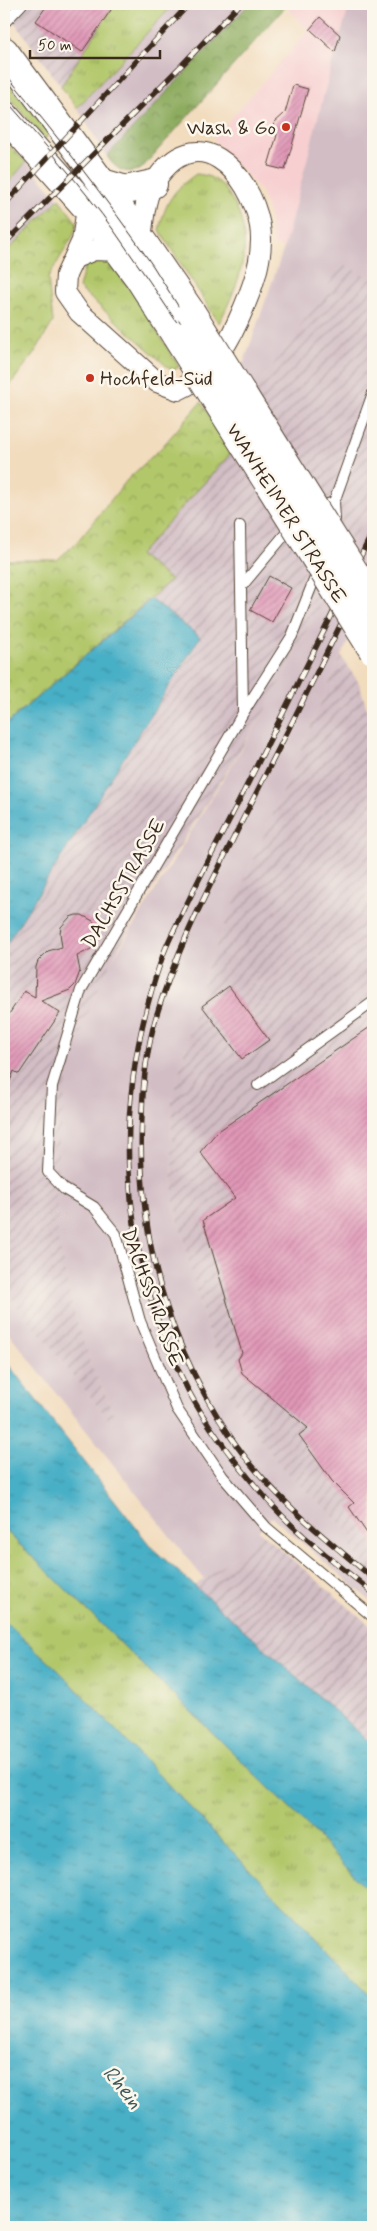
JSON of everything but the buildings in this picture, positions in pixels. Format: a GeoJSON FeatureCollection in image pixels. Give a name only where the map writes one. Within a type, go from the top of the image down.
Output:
{"type":"FeatureCollection","features":[{"type":"Feature","properties":{"kind":"street","name":"WANHEIMER STRASSE"},"geometry":{"type":"LineString","coordinates":[[4,51],[102,183],[176,336],[373,650]]}},
{"type":"Feature","properties":{"kind":"street","name":"WANHEIMER STRASSE"},"geometry":{"type":"LineString","coordinates":[[4,115],[87,208],[130,244],[191,312],[373,602]]}},
{"type":"Feature","properties":{"kind":"street"},"geometry":{"type":"LineString","coordinates":[[75,258],[94,250],[130,244],[153,184],[173,163],[185,154],[205,152],[213,154],[236,173],[248,192],[260,227],[260,247],[251,293],[231,338],[212,364],[191,385],[178,390],[157,382],[76,308],[64,288],[66,274],[82,241],[87,208]]}},
{"type":"Feature","properties":{"kind":"street"},"geometry":{"type":"LineString","coordinates":[[102,183],[126,190],[153,184]]}},
{"type":"Feature","properties":{"kind":"lane"},"geometry":{"type":"LineString","coordinates":[[4,23],[22,4]]}},
{"type":"Feature","properties":{"kind":"lane","name":"DACHSSTRASSE"},"geometry":{"type":"LineString","coordinates":[[373,393],[334,502],[335,518],[326,548],[292,636],[242,713],[82,990],[52,1086],[48,1172],[64,1189],[94,1207],[116,1234],[140,1320],[177,1409],[223,1476],[266,1527],[373,1617]]}},
{"type":"Feature","properties":{"kind":"lane"},"geometry":{"type":"LineString","coordinates":[[241,587],[286,531],[322,504],[334,502]]}},
{"type":"Feature","properties":{"kind":"lane"},"geometry":{"type":"LineString","coordinates":[[240,526],[242,713]]}},
{"type":"Feature","properties":{"kind":"lane"},"geometry":{"type":"LineString","coordinates":[[258,1085],[373,1002]]}},
{"type":"Feature","properties":{"kind":"shaded area"},"geometry":{"type":"Polygon","coordinates":[[[4,4],[115,4],[61,86],[4,8],[4,4]]]}},
{"type":"Feature","properties":{"kind":"shaded area"},"geometry":{"type":"Polygon","coordinates":[[[174,4],[249,4],[107,156],[77,108],[174,4]]]}},
{"type":"Feature","properties":{"kind":"shaded area"},"geometry":{"type":"Polygon","coordinates":[[[288,4],[350,4],[340,35],[284,248],[274,245],[268,211],[261,191],[213,139],[309,30],[286,7],[288,4]]]}},
{"type":"Feature","properties":{"kind":"shaded area"},"geometry":{"type":"Polygon","coordinates":[[[350,4],[373,4],[373,279],[343,264],[259,385],[219,430],[232,452],[206,414],[244,362],[284,248],[335,52],[350,4]]]}},
{"type":"Feature","properties":{"kind":"shaded area"},"geometry":{"type":"Polygon","coordinates":[[[26,162],[59,199],[4,254],[4,188],[26,162]]]}},
{"type":"Feature","properties":{"kind":"shaded area"},"geometry":{"type":"Polygon","coordinates":[[[343,263],[373,279],[373,502],[268,706],[142,906],[110,964],[84,1023],[58,1239],[72,1305],[91,1364],[116,1417],[111,1423],[4,1290],[4,948],[200,638],[151,599],[170,580],[139,555],[219,430],[259,385],[343,263]]]}},
{"type":"Feature","properties":{"kind":"shaded area"},"geometry":{"type":"Polygon","coordinates":[[[373,502],[373,595],[341,656],[208,964],[171,1101],[173,1199],[199,1303],[232,1400],[279,1465],[352,1535],[352,1553],[373,1571],[373,1603],[272,1517],[232,1558],[204,1579],[4,1327],[4,1290],[111,1423],[116,1417],[91,1364],[72,1305],[58,1239],[56,1190],[58,1149],[66,1086],[84,1023],[110,964],[268,706],[373,502]]]}},
{"type":"Feature","properties":{"kind":"shaded area"},"geometry":{"type":"Polygon","coordinates":[[[341,656],[359,683],[368,712],[373,721],[373,1571],[352,1553],[352,1535],[279,1465],[232,1400],[199,1303],[173,1199],[171,1101],[208,964],[341,656]]]}},
{"type":"Feature","properties":{"kind":"shaded area"},"geometry":{"type":"Polygon","coordinates":[[[258,1530],[373,1628],[373,1745],[194,1586],[232,1558],[258,1530]]]}},
{"type":"Feature","properties":{"kind":"green space"},"geometry":{"type":"Polygon","coordinates":[[[115,4],[174,4],[77,108],[61,86],[115,4]]]}},
{"type":"Feature","properties":{"kind":"green space"},"geometry":{"type":"Polygon","coordinates":[[[249,4],[288,4],[141,169],[126,171],[117,168],[107,156],[249,4]]]}},
{"type":"Feature","properties":{"kind":"green space"},"geometry":{"type":"Polygon","coordinates":[[[4,79],[50,133],[45,139],[4,91],[4,79]]]}},
{"type":"Feature","properties":{"kind":"green space"},"geometry":{"type":"Polygon","coordinates":[[[4,141],[26,162],[4,188],[4,141]]]}},
{"type":"Feature","properties":{"kind":"green space"},"geometry":{"type":"Polygon","coordinates":[[[196,174],[212,178],[224,187],[238,212],[243,228],[243,260],[239,276],[234,292],[219,323],[159,230],[167,204],[181,186],[196,174]]]}},
{"type":"Feature","properties":{"kind":"green space"},"geometry":{"type":"Polygon","coordinates":[[[59,199],[77,223],[73,236],[48,278],[53,322],[35,352],[4,393],[4,254],[59,199]]]}},
{"type":"Feature","properties":{"kind":"green space"},"geometry":{"type":"Polygon","coordinates":[[[95,259],[105,259],[120,271],[179,367],[172,371],[79,288],[85,265],[95,259]]]}},
{"type":"Feature","properties":{"kind":"green space"},"geometry":{"type":"Polygon","coordinates":[[[201,402],[232,452],[139,555],[171,580],[4,726],[4,560],[57,560],[76,543],[128,479],[161,448],[201,402]]]}},
{"type":"Feature","properties":{"kind":"green space"},"geometry":{"type":"Polygon","coordinates":[[[4,1529],[307,1825],[373,1896],[373,1998],[60,1672],[4,1621],[4,1529]]]}},
{"type":"Feature","properties":{"kind":"water"},"geometry":{"type":"Polygon","coordinates":[[[151,599],[200,637],[4,948],[4,726],[151,599]]]}},
{"type":"Feature","properties":{"kind":"water"},"geometry":{"type":"Polygon","coordinates":[[[4,1359],[152,1548],[373,1745],[373,1896],[307,1825],[4,1529],[4,1359]]]}},
{"type":"Feature","properties":{"kind":"water","name":"Rhein"},"geometry":{"type":"Polygon","coordinates":[[[4,1621],[60,1672],[373,1998],[373,2227],[4,2227],[4,1621]]]}},
{"type":"Feature","properties":{"kind":"tram line"},"geometry":{"type":"LineString","coordinates":[[4,72],[118,216],[153,266],[373,616]]}},
{"type":"Feature","properties":{"kind":"tram line"},"geometry":{"type":"LineString","coordinates":[[4,98],[89,197],[149,281],[247,432],[373,636]]}},
{"type":"Feature","properties":{"kind":"railway"},"geometry":{"type":"LineString","coordinates":[[4,205],[189,4]]}},
{"type":"Feature","properties":{"kind":"railway"},"geometry":{"type":"LineString","coordinates":[[4,244],[240,4]]}},
{"type":"Feature","properties":{"kind":"railway"},"geometry":{"type":"LineString","coordinates":[[373,531],[166,947],[146,1013],[135,1068],[129,1122],[129,1177],[135,1231],[147,1284],[164,1338],[188,1390],[224,1446],[277,1511],[317,1548],[373,1593]]}},
{"type":"Feature","properties":{"kind":"railway"},"geometry":{"type":"LineString","coordinates":[[373,558],[208,890],[174,965],[156,1017],[148,1053],[144,1077],[141,1157],[144,1200],[150,1242],[159,1282],[172,1322],[188,1361],[207,1399],[245,1457],[278,1495],[334,1546],[373,1578]]}},
{"type":"Feature","properties":{"kind":"place","name":"Wash & Go"},"geometry":{"type":"Point","coordinates":[286,127]}},
{"type":"Feature","properties":{"kind":"place","name":"Hochfeld-Süd"},"geometry":{"type":"Point","coordinates":[90,378]}}]}
